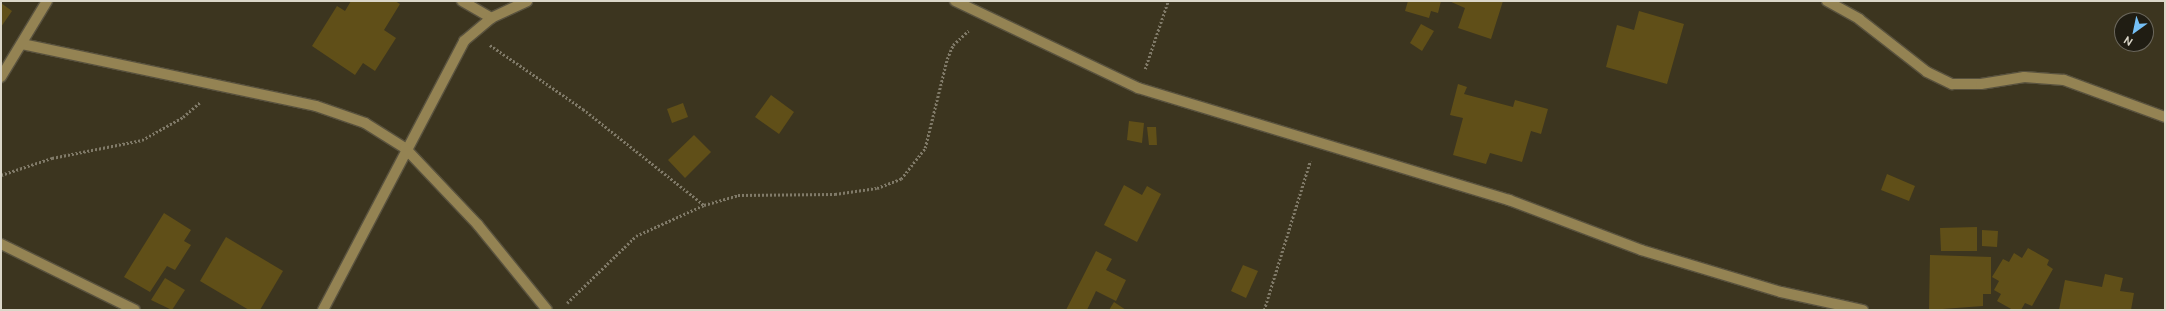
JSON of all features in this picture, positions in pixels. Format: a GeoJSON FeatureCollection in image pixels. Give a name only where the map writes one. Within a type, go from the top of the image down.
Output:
{"type":"FeatureCollection","features":[{"type":"Feature","properties":{"kind":"street"},"geometry":{"type":"LineString","coordinates":[[1,77],[4,66],[22,44],[47,1]]}},
{"type":"Feature","properties":{"kind":"street"},"geometry":{"type":"LineString","coordinates":[[462,1],[491,18]]}},
{"type":"Feature","properties":{"kind":"street"},"geometry":{"type":"LineString","coordinates":[[323,310],[405,148],[464,41],[491,18],[527,1]]}},
{"type":"Feature","properties":{"kind":"street"},"geometry":{"type":"LineString","coordinates":[[954,1],[1138,88],[1509,200],[1641,250],[1781,292],[1863,310]]}},
{"type":"Feature","properties":{"kind":"street"},"geometry":{"type":"LineString","coordinates":[[1827,1],[1859,19],[1927,72],[1952,84],[1981,84],[2024,77],[2064,80],[2165,117]]}},
{"type":"Feature","properties":{"kind":"street"},"geometry":{"type":"LineString","coordinates":[[22,44],[316,106],[365,124],[405,148],[478,225],[547,310]]}},
{"type":"Feature","properties":{"kind":"street"},"geometry":{"type":"LineString","coordinates":[[1,244],[135,310]]}},
{"type":"Feature","properties":{"kind":"path"},"geometry":{"type":"LineString","coordinates":[[1138,88],[1168,1]]}},
{"type":"Feature","properties":{"kind":"path"},"geometry":{"type":"LineString","coordinates":[[564,305],[636,236],[704,205],[738,195],[835,194],[877,188],[901,179],[925,148],[953,45],[986,16]]}},
{"type":"Feature","properties":{"kind":"path"},"geometry":{"type":"LineString","coordinates":[[473,33],[583,109],[704,205]]}},
{"type":"Feature","properties":{"kind":"path"},"geometry":{"type":"LineString","coordinates":[[1,175],[52,158],[142,140],[183,117],[218,86]]}},
{"type":"Feature","properties":{"kind":"path"},"geometry":{"type":"LineString","coordinates":[[1264,310],[1316,141]]}},
{"type":"Feature","properties":{"kind":"building"},"geometry":{"type":"Polygon","coordinates":[[[351,1],[395,1],[400,4],[384,30],[396,38],[375,71],[363,63],[355,75],[312,46],[337,6],[345,11],[351,1]]]}},
{"type":"Feature","properties":{"kind":"building"},"geometry":{"type":"Polygon","coordinates":[[[1408,1],[1441,1],[1438,13],[1431,11],[1429,18],[1405,11],[1408,1]]]}},
{"type":"Feature","properties":{"kind":"building"},"geometry":{"type":"Polygon","coordinates":[[[1449,1],[1503,1],[1491,39],[1458,28],[1465,8],[1449,1]]]}},
{"type":"Feature","properties":{"kind":"building"},"geometry":{"type":"Polygon","coordinates":[[[1,3],[12,11],[1,27],[1,3]]]}},
{"type":"Feature","properties":{"kind":"building"},"geometry":{"type":"Polygon","coordinates":[[[1639,11],[1684,24],[1667,84],[1606,67],[1617,25],[1634,30],[1639,11]]]}},
{"type":"Feature","properties":{"kind":"building"},"geometry":{"type":"Polygon","coordinates":[[[1421,24],[1434,31],[1422,51],[1410,43],[1421,24]]]}},
{"type":"Feature","properties":{"kind":"building"},"geometry":{"type":"Polygon","coordinates":[[[1458,84],[1467,87],[1464,94],[1513,107],[1515,100],[1548,109],[1541,134],[1531,131],[1522,162],[1490,153],[1486,164],[1453,155],[1463,118],[1450,115],[1458,84]]]}},
{"type":"Feature","properties":{"kind":"building"},"geometry":{"type":"Polygon","coordinates":[[[771,95],[794,112],[779,134],[755,117],[771,95]]]}},
{"type":"Feature","properties":{"kind":"building"},"geometry":{"type":"Polygon","coordinates":[[[683,103],[688,117],[672,123],[667,109],[683,103]]]}},
{"type":"Feature","properties":{"kind":"building"},"geometry":{"type":"Polygon","coordinates":[[[1129,121],[1144,123],[1142,143],[1127,140],[1129,121]]]}},
{"type":"Feature","properties":{"kind":"building"},"geometry":{"type":"Polygon","coordinates":[[[1147,127],[1156,127],[1157,145],[1149,145],[1147,127]]]}},
{"type":"Feature","properties":{"kind":"building"},"geometry":{"type":"Polygon","coordinates":[[[694,135],[711,152],[685,178],[668,160],[694,135]]]}},
{"type":"Feature","properties":{"kind":"building"},"geometry":{"type":"Polygon","coordinates":[[[1887,174],[1915,186],[1909,201],[1881,190],[1887,174]]]}},
{"type":"Feature","properties":{"kind":"building"},"geometry":{"type":"Polygon","coordinates":[[[1124,185],[1142,195],[1147,186],[1161,194],[1137,242],[1104,225],[1124,185]]]}},
{"type":"Feature","properties":{"kind":"building"},"geometry":{"type":"Polygon","coordinates":[[[164,213],[191,230],[184,241],[191,245],[175,270],[167,266],[150,292],[124,277],[164,213]]]}},
{"type":"Feature","properties":{"kind":"building"},"geometry":{"type":"Polygon","coordinates":[[[1977,227],[1977,251],[1941,251],[1940,228],[1977,227]]]}},
{"type":"Feature","properties":{"kind":"building"},"geometry":{"type":"Polygon","coordinates":[[[1982,230],[1998,231],[1997,247],[1982,246],[1982,230]]]}},
{"type":"Feature","properties":{"kind":"building"},"geometry":{"type":"Polygon","coordinates":[[[226,237],[283,271],[260,310],[249,310],[200,281],[226,237]]]}},
{"type":"Feature","properties":{"kind":"building"},"geometry":{"type":"Polygon","coordinates":[[[2028,248],[2049,260],[2047,265],[2053,269],[2032,306],[2025,303],[2021,310],[2013,310],[1997,301],[2001,294],[1994,290],[1999,281],[1992,277],[2003,259],[2009,262],[2014,253],[2022,258],[2028,248]]]}},
{"type":"Feature","properties":{"kind":"building"},"geometry":{"type":"Polygon","coordinates":[[[1096,251],[1112,259],[1106,270],[1126,280],[1116,301],[1096,291],[1087,310],[1066,310],[1096,251]]]}},
{"type":"Feature","properties":{"kind":"building"},"geometry":{"type":"Polygon","coordinates":[[[1930,255],[1991,257],[1991,294],[1983,294],[1983,306],[1929,310],[1930,255]]]}},
{"type":"Feature","properties":{"kind":"building"},"geometry":{"type":"Polygon","coordinates":[[[1243,265],[1258,271],[1246,298],[1231,291],[1243,265]]]}},
{"type":"Feature","properties":{"kind":"building"},"geometry":{"type":"Polygon","coordinates":[[[2105,274],[2123,278],[2120,291],[2134,293],[2131,310],[2059,310],[2065,280],[2102,287],[2105,274]]]}},
{"type":"Feature","properties":{"kind":"building"},"geometry":{"type":"Polygon","coordinates":[[[165,278],[185,290],[172,310],[151,300],[165,278]]]}},
{"type":"Feature","properties":{"kind":"building"},"geometry":{"type":"Polygon","coordinates":[[[1114,302],[1126,310],[1109,310],[1114,302]]]}}]}
